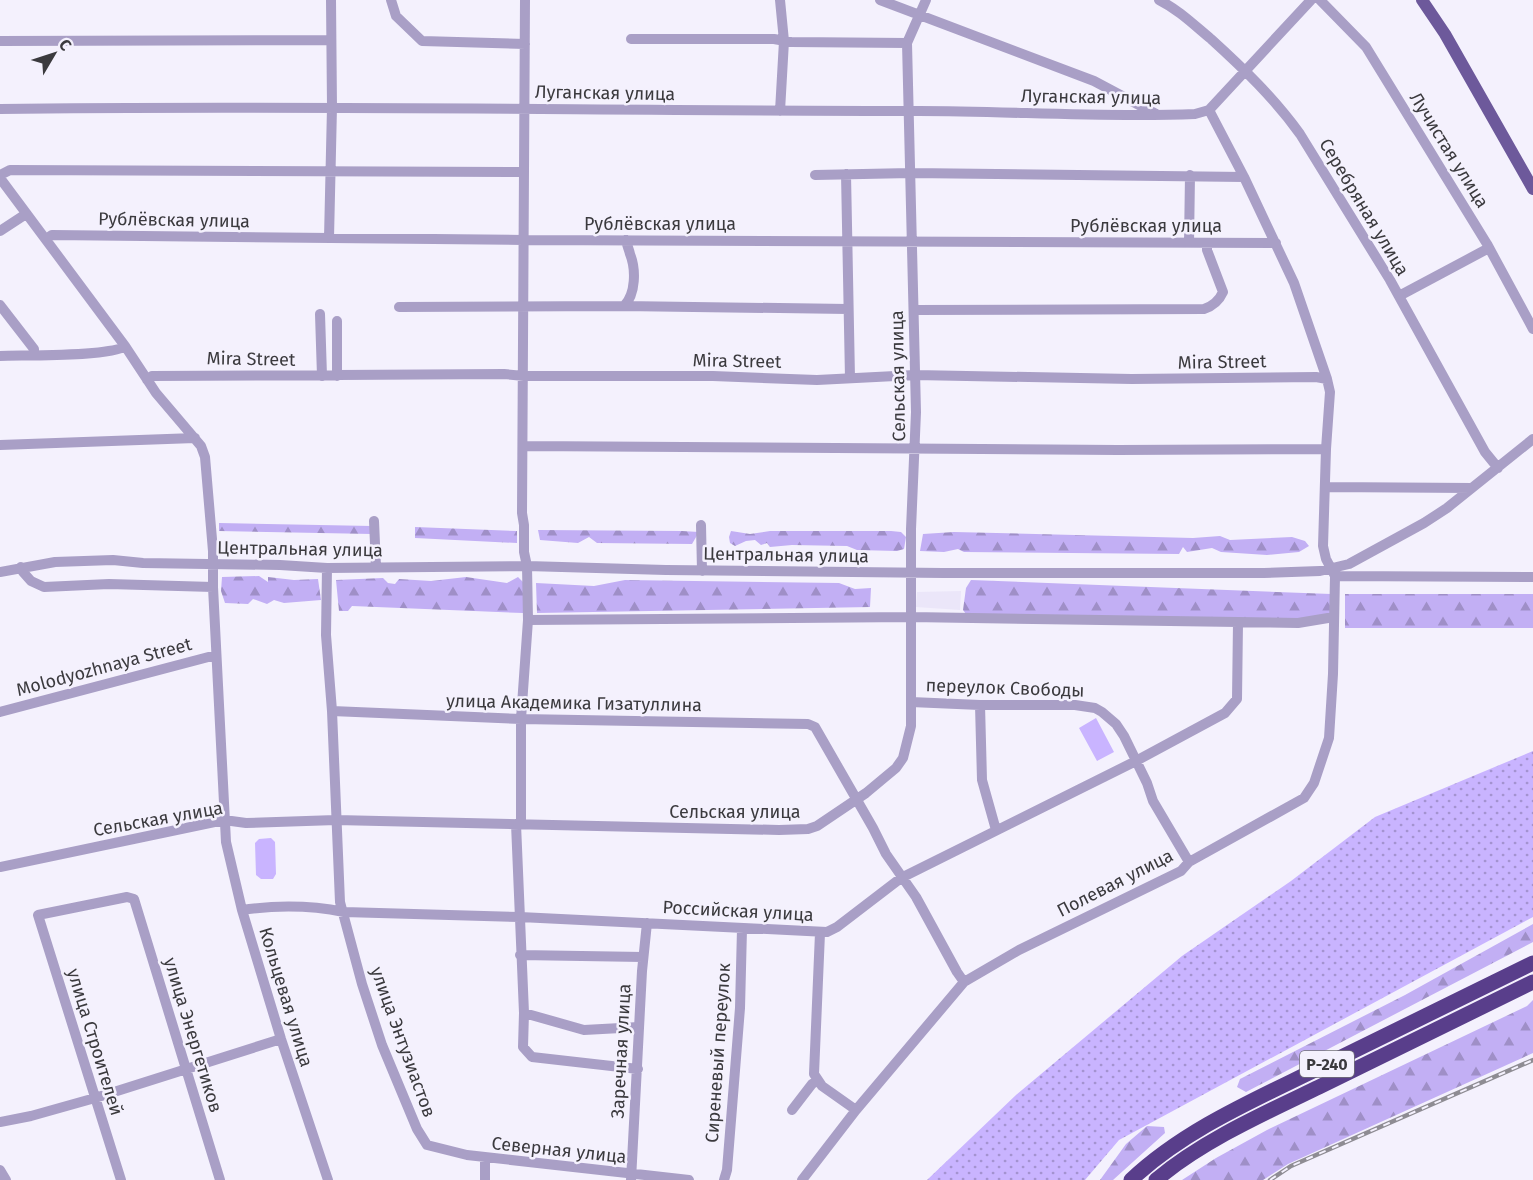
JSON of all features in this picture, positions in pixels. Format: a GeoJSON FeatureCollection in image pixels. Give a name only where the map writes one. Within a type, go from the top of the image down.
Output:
{"type":"FeatureCollection","features":[{"type":"Feature","properties":{"kind":"highway","name":"Р-240"},"geometry":{"type":"LineString","coordinates":[[1131,1180],[1166,1151],[1208,1125],[1533,962]]}},
{"type":"Feature","properties":{"kind":"highway","name":"Р-240"},"geometry":{"type":"LineString","coordinates":[[1156,1180],[1217,1139],[1533,982]]}},
{"type":"Feature","properties":{"kind":"main road"},"geometry":{"type":"LineString","coordinates":[[1422,0],[1445,34],[1533,189]]}},
{"type":"Feature","properties":{"kind":"street"},"geometry":{"type":"LineString","coordinates":[[329,238],[332,108],[331,0]]}},
{"type":"Feature","properties":{"kind":"street"},"geometry":{"type":"LineString","coordinates":[[391,0],[396,16],[422,41],[525,44]]}},
{"type":"Feature","properties":{"kind":"street"},"geometry":{"type":"LineString","coordinates":[[525,0],[522,513],[527,566],[528,620],[521,719],[519,824],[523,1047],[532,1057],[638,1069]]}},
{"type":"Feature","properties":{"kind":"street"},"geometry":{"type":"LineString","coordinates":[[780,0],[784,41],[780,111]]}},
{"type":"Feature","properties":{"kind":"street"},"geometry":{"type":"LineString","coordinates":[[880,0],[1094,81],[1158,115]]}},
{"type":"Feature","properties":{"kind":"street","name":"Сельская улица"},"geometry":{"type":"LineString","coordinates":[[0,867],[224,820],[246,823],[336,820],[808,829],[818,826],[885,779],[903,758],[910,734],[912,573],[910,529],[915,448],[915,375],[907,43],[926,0]]}},
{"type":"Feature","properties":{"kind":"street","name":"Серебряная улица"},"geometry":{"type":"LineString","coordinates":[[1159,0],[1184,16],[1247,71],[1300,134],[1399,296],[1481,445],[1498,468]]}},
{"type":"Feature","properties":{"kind":"street"},"geometry":{"type":"LineString","coordinates":[[1209,110],[1311,0]]}},
{"type":"Feature","properties":{"kind":"street","name":"Лучистая улица"},"geometry":{"type":"LineString","coordinates":[[1320,0],[1366,47],[1490,248],[1533,329]]}},
{"type":"Feature","properties":{"kind":"street"},"geometry":{"type":"LineString","coordinates":[[631,39],[774,39],[907,43]]}},
{"type":"Feature","properties":{"kind":"street"},"geometry":{"type":"LineString","coordinates":[[0,41],[331,40]]}},
{"type":"Feature","properties":{"kind":"street","name":"Луганская улица"},"geometry":{"type":"LineString","coordinates":[[0,109],[524,108],[1038,112],[1087,116],[1195,114],[1209,110]]}},
{"type":"Feature","properties":{"kind":"street","name":"Полевая улица"},"geometry":{"type":"LineString","coordinates":[[802,1180],[856,1110],[964,982],[1019,950],[1181,871],[1189,862],[1304,798],[1314,783],[1329,738],[1333,674],[1334,572],[1326,558],[1323,546],[1330,392],[1294,283],[1244,177],[1209,110]]}},
{"type":"Feature","properties":{"kind":"street"},"geometry":{"type":"LineString","coordinates":[[0,177],[10,170],[523,172]]}},
{"type":"Feature","properties":{"kind":"street"},"geometry":{"type":"LineString","coordinates":[[815,175],[911,173],[1244,177]]}},
{"type":"Feature","properties":{"kind":"street"},"geometry":{"type":"LineString","coordinates":[[846,174],[850,378]]}},
{"type":"Feature","properties":{"kind":"street"},"geometry":{"type":"LineString","coordinates":[[1189,243],[1190,175]]}},
{"type":"Feature","properties":{"kind":"street","name":"Кольцевая улица"},"geometry":{"type":"LineString","coordinates":[[0,177],[22,217],[46,239],[125,346],[156,393],[195,438],[205,457],[213,551],[226,842],[242,910],[281,1040],[328,1180]]}},
{"type":"Feature","properties":{"kind":"street"},"geometry":{"type":"LineString","coordinates":[[0,223],[22,217]]}},
{"type":"Feature","properties":{"kind":"street"},"geometry":{"type":"LineString","coordinates":[[0,231],[22,217]]}},
{"type":"Feature","properties":{"kind":"street","name":"Рублёвская улица"},"geometry":{"type":"LineString","coordinates":[[46,239],[52,235],[523,240],[1276,243]]}},
{"type":"Feature","properties":{"kind":"street"},"geometry":{"type":"LineString","coordinates":[[623,306],[628,302],[634,282],[631,255],[626,240]]}},
{"type":"Feature","properties":{"kind":"street"},"geometry":{"type":"LineString","coordinates":[[914,310],[1204,309],[1215,304],[1223,292],[1207,250],[1207,243]]}},
{"type":"Feature","properties":{"kind":"street"},"geometry":{"type":"LineString","coordinates":[[1399,296],[1490,248]]}},
{"type":"Feature","properties":{"kind":"street"},"geometry":{"type":"LineString","coordinates":[[0,305],[34,349],[34,355]]}},
{"type":"Feature","properties":{"kind":"street"},"geometry":{"type":"LineString","coordinates":[[399,307],[623,306],[848,309]]}},
{"type":"Feature","properties":{"kind":"street"},"geometry":{"type":"LineString","coordinates":[[320,314],[322,376]]}},
{"type":"Feature","properties":{"kind":"street"},"geometry":{"type":"LineString","coordinates":[[337,321],[337,376]]}},
{"type":"Feature","properties":{"kind":"street"},"geometry":{"type":"LineString","coordinates":[[0,356],[101,352],[120,350],[125,346]]}},
{"type":"Feature","properties":{"kind":"street","name":"Mira Street"},"geometry":{"type":"LineString","coordinates":[[147,380],[152,376],[194,375],[504,374],[524,376],[713,376],[817,380],[915,375],[1132,379],[1316,377],[1327,379]]}},
{"type":"Feature","properties":{"kind":"street"},"geometry":{"type":"LineString","coordinates":[[0,446],[195,438]]}},
{"type":"Feature","properties":{"kind":"street","name":"Центральная улица"},"geometry":{"type":"LineString","coordinates":[[0,572],[56,562],[113,560],[143,563],[327,567],[527,566],[702,571],[1334,572],[1424,523],[1533,439]]}},
{"type":"Feature","properties":{"kind":"street"},"geometry":{"type":"LineString","coordinates":[[523,446],[1326,449]]}},
{"type":"Feature","properties":{"kind":"street"},"geometry":{"type":"LineString","coordinates":[[1325,487],[1472,488]]}},
{"type":"Feature","properties":{"kind":"street"},"geometry":{"type":"LineString","coordinates":[[374,520],[376,567]]}},
{"type":"Feature","properties":{"kind":"street"},"geometry":{"type":"LineString","coordinates":[[701,525],[702,571]]}},
{"type":"Feature","properties":{"kind":"street"},"geometry":{"type":"LineString","coordinates":[[1359,559],[1359,569],[1366,576]]}},
{"type":"Feature","properties":{"kind":"street"},"geometry":{"type":"LineString","coordinates":[[21,567],[22,572],[31,582],[44,586],[110,584],[213,587]]}},
{"type":"Feature","properties":{"kind":"street","name":"улица Энтузиастов"},"geometry":{"type":"LineString","coordinates":[[327,567],[326,635],[332,711],[340,902],[362,984],[382,1045],[417,1129],[427,1145]]}},
{"type":"Feature","properties":{"kind":"street"},"geometry":{"type":"LineString","coordinates":[[1334,572],[1366,576],[1533,577]]}},
{"type":"Feature","properties":{"kind":"street"},"geometry":{"type":"LineString","coordinates":[[528,620],[911,617],[1298,623],[1334,617]]}},
{"type":"Feature","properties":{"kind":"street","name":"Российская улица"},"geometry":{"type":"LineString","coordinates":[[242,910],[271,906],[318,907],[344,912],[520,917],[827,932],[837,927],[901,878],[1136,761],[1225,712],[1236,699],[1238,623]]}},
{"type":"Feature","properties":{"kind":"street","name":"Molodyozhnaya Street"},"geometry":{"type":"LineString","coordinates":[[0,712],[216,655]]}},
{"type":"Feature","properties":{"kind":"street","name":"переулок Свободы"},"geometry":{"type":"LineString","coordinates":[[911,702],[1075,705],[1095,708],[1116,724],[1124,736],[1147,783],[1153,801],[1189,862]]}},
{"type":"Feature","properties":{"kind":"street"},"geometry":{"type":"LineString","coordinates":[[980,705],[982,780],[996,830]]}},
{"type":"Feature","properties":{"kind":"street","name":"улица Академика Гизатуллина"},"geometry":{"type":"LineString","coordinates":[[332,711],[521,719],[808,724],[814,727],[856,799]]}},
{"type":"Feature","properties":{"kind":"street"},"geometry":{"type":"LineString","coordinates":[[856,799],[886,854],[916,897],[941,945],[964,982]]}},
{"type":"Feature","properties":{"kind":"street","name":"улица Строителей"},"geometry":{"type":"LineString","coordinates":[[121,1180],[38,915],[127,897],[134,899]]}},
{"type":"Feature","properties":{"kind":"street","name":"улица Энергетиков"},"geometry":{"type":"LineString","coordinates":[[134,899],[220,1180]]}},
{"type":"Feature","properties":{"kind":"street","name":"Заречная улица"},"geometry":{"type":"LineString","coordinates":[[631,1177],[643,957],[647,923]]}},
{"type":"Feature","properties":{"kind":"street","name":"Сиреневый переулок"},"geometry":{"type":"LineString","coordinates":[[724,1180],[727,1170],[740,1008],[742,928]]}},
{"type":"Feature","properties":{"kind":"street"},"geometry":{"type":"LineString","coordinates":[[820,933],[813,1066],[817,1081],[856,1110]]}},
{"type":"Feature","properties":{"kind":"street"},"geometry":{"type":"LineString","coordinates":[[520,955],[643,957]]}},
{"type":"Feature","properties":{"kind":"street"},"geometry":{"type":"LineString","coordinates":[[524,1013],[584,1030],[639,1027]]}},
{"type":"Feature","properties":{"kind":"street"},"geometry":{"type":"LineString","coordinates":[[0,1122],[95,1098],[281,1040]]}},
{"type":"Feature","properties":{"kind":"street"},"geometry":{"type":"LineString","coordinates":[[792,1110],[812,1084],[817,1081]]}},
{"type":"Feature","properties":{"kind":"street","name":"Северная улица"},"geometry":{"type":"LineString","coordinates":[[427,1145],[485,1158],[631,1177],[689,1180]]}},
{"type":"Feature","properties":{"kind":"street"},"geometry":{"type":"LineString","coordinates":[[485,1158],[485,1180]]}},
{"type":"Feature","properties":{"kind":"street"},"geometry":{"type":"LineString","coordinates":[[0,1170],[6,1180]]}},
{"type":"Feature","properties":{"kind":"shaded area"},"geometry":{"type":"Polygon","coordinates":[[[961,591],[960,610],[916,607],[917,592],[961,591]]]}},
{"type":"Feature","properties":{"kind":"shaded area"},"geometry":{"type":"Polygon","coordinates":[[[1096,718],[1114,752],[1097,761],[1079,728],[1096,718]]]}},
{"type":"Feature","properties":{"kind":"shaded area"},"geometry":{"type":"Polygon","coordinates":[[[1533,751],[1533,917],[1119,1140],[1085,1180],[927,1180],[1016,1095],[1182,956],[1291,881],[1375,817],[1533,751]]]}},
{"type":"Feature","properties":{"kind":"shaded area"},"geometry":{"type":"Polygon","coordinates":[[[271,838],[275,842],[276,874],[273,879],[261,879],[256,875],[255,843],[259,839],[271,838]]]}},
{"type":"Feature","properties":{"kind":"green space"},"geometry":{"type":"Polygon","coordinates":[[[219,523],[372,526],[372,534],[219,531],[219,523]]]}},
{"type":"Feature","properties":{"kind":"green space"},"geometry":{"type":"Polygon","coordinates":[[[415,527],[517,531],[517,543],[415,538],[415,527]]]}},
{"type":"Feature","properties":{"kind":"green space"},"geometry":{"type":"Polygon","coordinates":[[[538,530],[699,532],[692,544],[597,543],[589,537],[578,543],[540,540],[538,530]]]}},
{"type":"Feature","properties":{"kind":"green space"},"geometry":{"type":"Polygon","coordinates":[[[731,531],[750,534],[770,531],[891,531],[901,532],[906,537],[904,549],[897,551],[857,550],[847,546],[770,547],[767,543],[761,545],[755,540],[735,546],[730,543],[731,531]]]}},
{"type":"Feature","properties":{"kind":"green space"},"geometry":{"type":"Polygon","coordinates":[[[954,532],[1193,538],[1220,536],[1230,540],[1292,537],[1305,541],[1309,546],[1299,552],[1267,555],[1221,552],[1212,548],[1187,552],[1183,547],[1179,554],[964,552],[958,549],[944,552],[920,551],[923,534],[954,532]]]}},
{"type":"Feature","properties":{"kind":"green space"},"geometry":{"type":"Polygon","coordinates":[[[259,576],[268,582],[268,577],[294,580],[318,579],[321,600],[284,603],[274,600],[267,604],[253,599],[248,604],[225,603],[221,591],[222,577],[259,576]]]}},
{"type":"Feature","properties":{"kind":"green space"},"geometry":{"type":"Polygon","coordinates":[[[466,577],[507,583],[518,577],[525,584],[523,613],[352,606],[348,611],[339,611],[336,580],[383,578],[388,583],[395,584],[399,579],[431,581],[466,577]]]}},
{"type":"Feature","properties":{"kind":"green space"},"geometry":{"type":"Polygon","coordinates":[[[625,580],[839,583],[855,589],[871,588],[870,607],[537,613],[536,583],[594,586],[625,580]]]}},
{"type":"Feature","properties":{"kind":"green space"},"geometry":{"type":"Polygon","coordinates":[[[971,580],[1331,594],[1330,615],[1298,619],[966,614],[963,610],[966,588],[971,580]]]}},
{"type":"Feature","properties":{"kind":"green space"},"geometry":{"type":"Polygon","coordinates":[[[1345,594],[1533,594],[1533,628],[1345,628],[1345,594]]]}},
{"type":"Feature","properties":{"kind":"green space"},"geometry":{"type":"Polygon","coordinates":[[[1533,924],[1533,942],[1246,1092],[1237,1087],[1240,1079],[1405,995],[1533,924]]]}},
{"type":"Feature","properties":{"kind":"green space"},"geometry":{"type":"Polygon","coordinates":[[[1533,1000],[1533,1053],[1288,1164],[1263,1180],[1182,1180],[1267,1130],[1527,1006],[1533,1000]]]}},
{"type":"Feature","properties":{"kind":"green space"},"geometry":{"type":"Polygon","coordinates":[[[1147,1126],[1164,1127],[1165,1133],[1113,1180],[1100,1180],[1126,1144],[1147,1126]]]}},
{"type":"Feature","properties":{"kind":"railway"},"geometry":{"type":"LineString","coordinates":[[1270,1180],[1291,1166],[1533,1060]]}}]}
